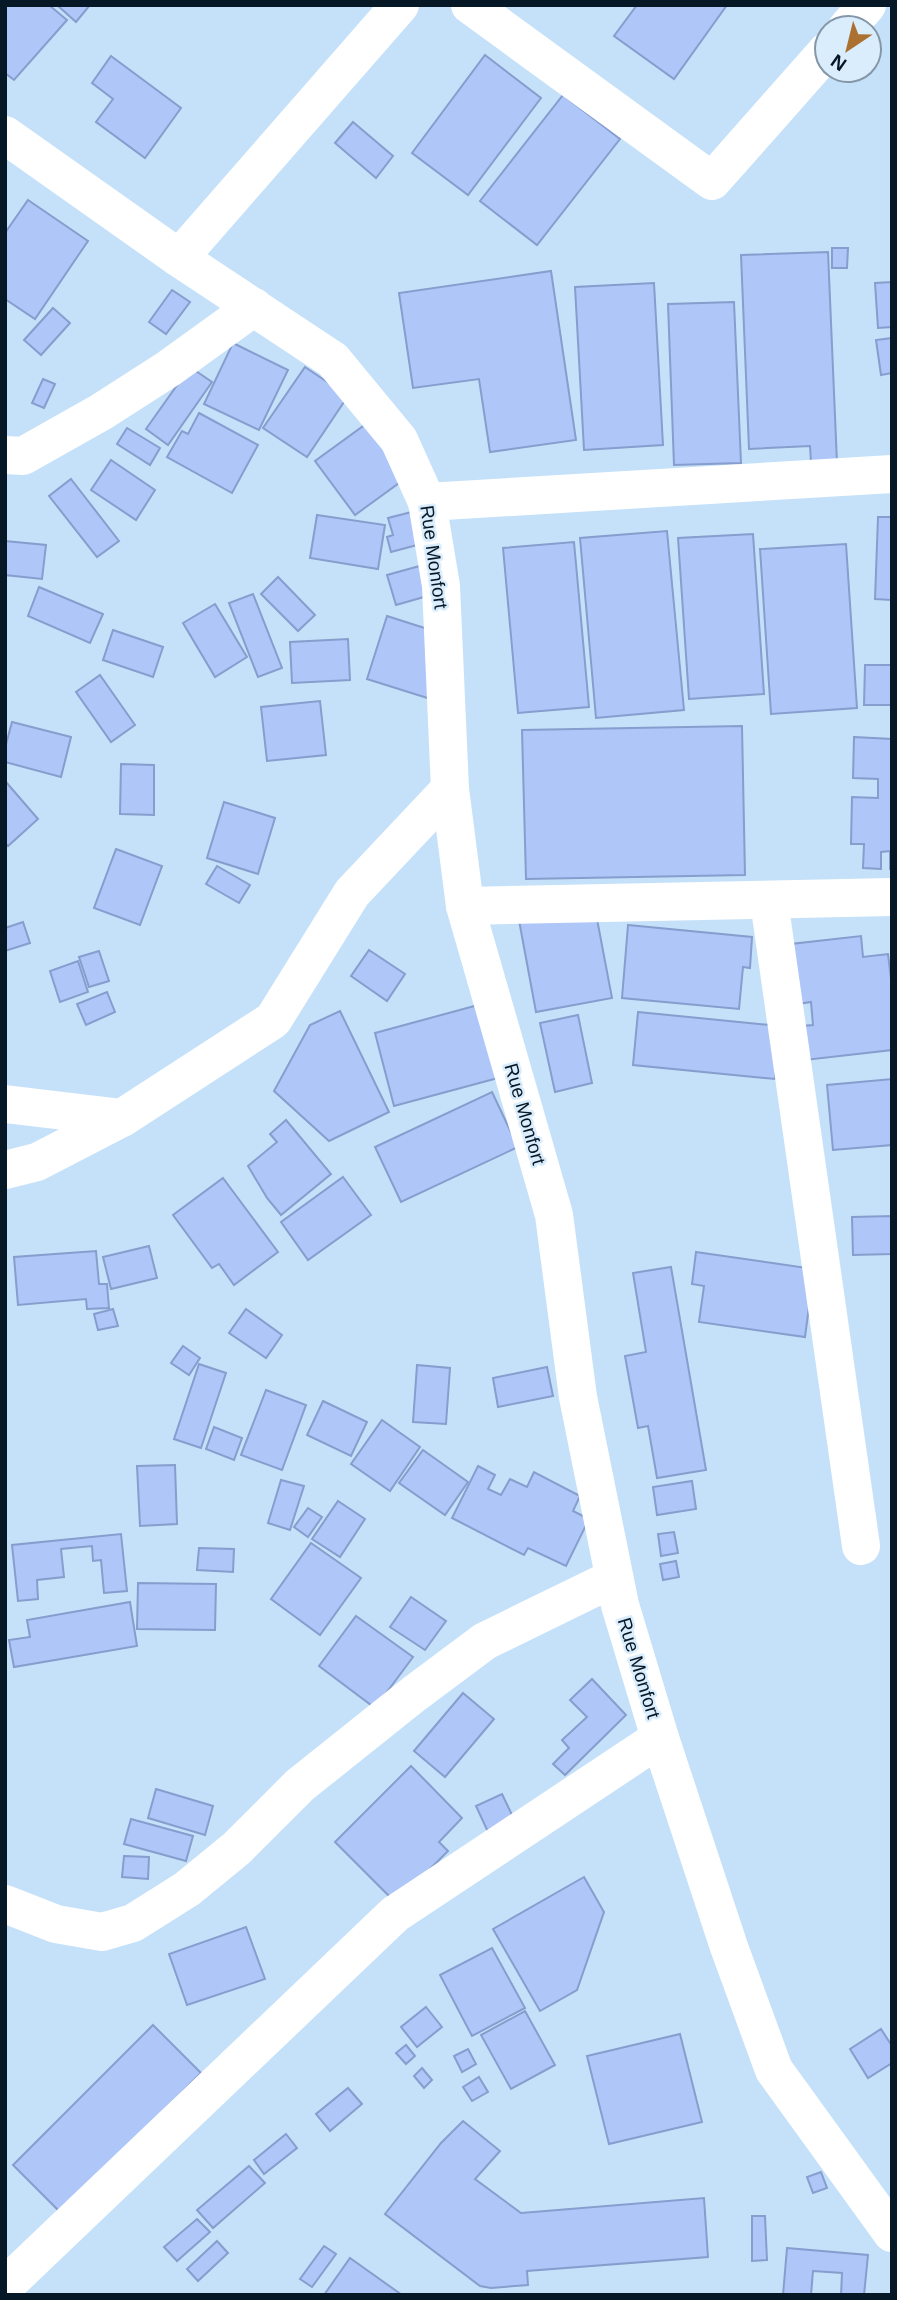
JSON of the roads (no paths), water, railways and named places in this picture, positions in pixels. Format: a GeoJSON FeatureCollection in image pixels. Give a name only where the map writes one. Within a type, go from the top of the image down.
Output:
{"type":"FeatureCollection","features":[{"type":"Feature","properties":{"kind":"street"},"geometry":{"type":"LineString","coordinates":[[179,258],[400,5]]}},
{"type":"Feature","properties":{"kind":"street"},"geometry":{"type":"LineString","coordinates":[[470,5],[712,181],[813,67]]}},
{"type":"Feature","properties":{"kind":"street","name":"Rue Monfort"},"geometry":{"type":"LineString","coordinates":[[5,135],[179,258],[333,360],[399,440],[427,502],[441,586],[450,789],[465,906],[554,1215],[578,1397],[620,1605],[660,1738],[729,1947],[774,2070],[892,2233]]}},
{"type":"Feature","properties":{"kind":"street"},"geometry":{"type":"LineString","coordinates":[[5,455],[23,456],[101,412],[168,369],[254,307]]}},
{"type":"Feature","properties":{"kind":"street"},"geometry":{"type":"LineString","coordinates":[[427,502],[892,474]]}},
{"type":"Feature","properties":{"kind":"street"},"geometry":{"type":"LineString","coordinates":[[5,1170],[37,1162],[122,1118],[273,1020],[352,893],[450,789]]}},
{"type":"Feature","properties":{"kind":"street"},"geometry":{"type":"LineString","coordinates":[[465,906],[892,897]]}},
{"type":"Feature","properties":{"kind":"street"},"geometry":{"type":"LineString","coordinates":[[769,901],[861,1546]]}},
{"type":"Feature","properties":{"kind":"street"},"geometry":{"type":"LineString","coordinates":[[5,1104],[122,1118]]}},
{"type":"Feature","properties":{"kind":"street"},"geometry":{"type":"LineString","coordinates":[[5,1904],[56,1924],[102,1932],[133,1923],[187,1889],[237,1848],[300,1785],[485,1641],[614,1578]]}},
{"type":"Feature","properties":{"kind":"street"},"geometry":{"type":"LineString","coordinates":[[5,2286],[395,1914],[660,1738]]}}]}
